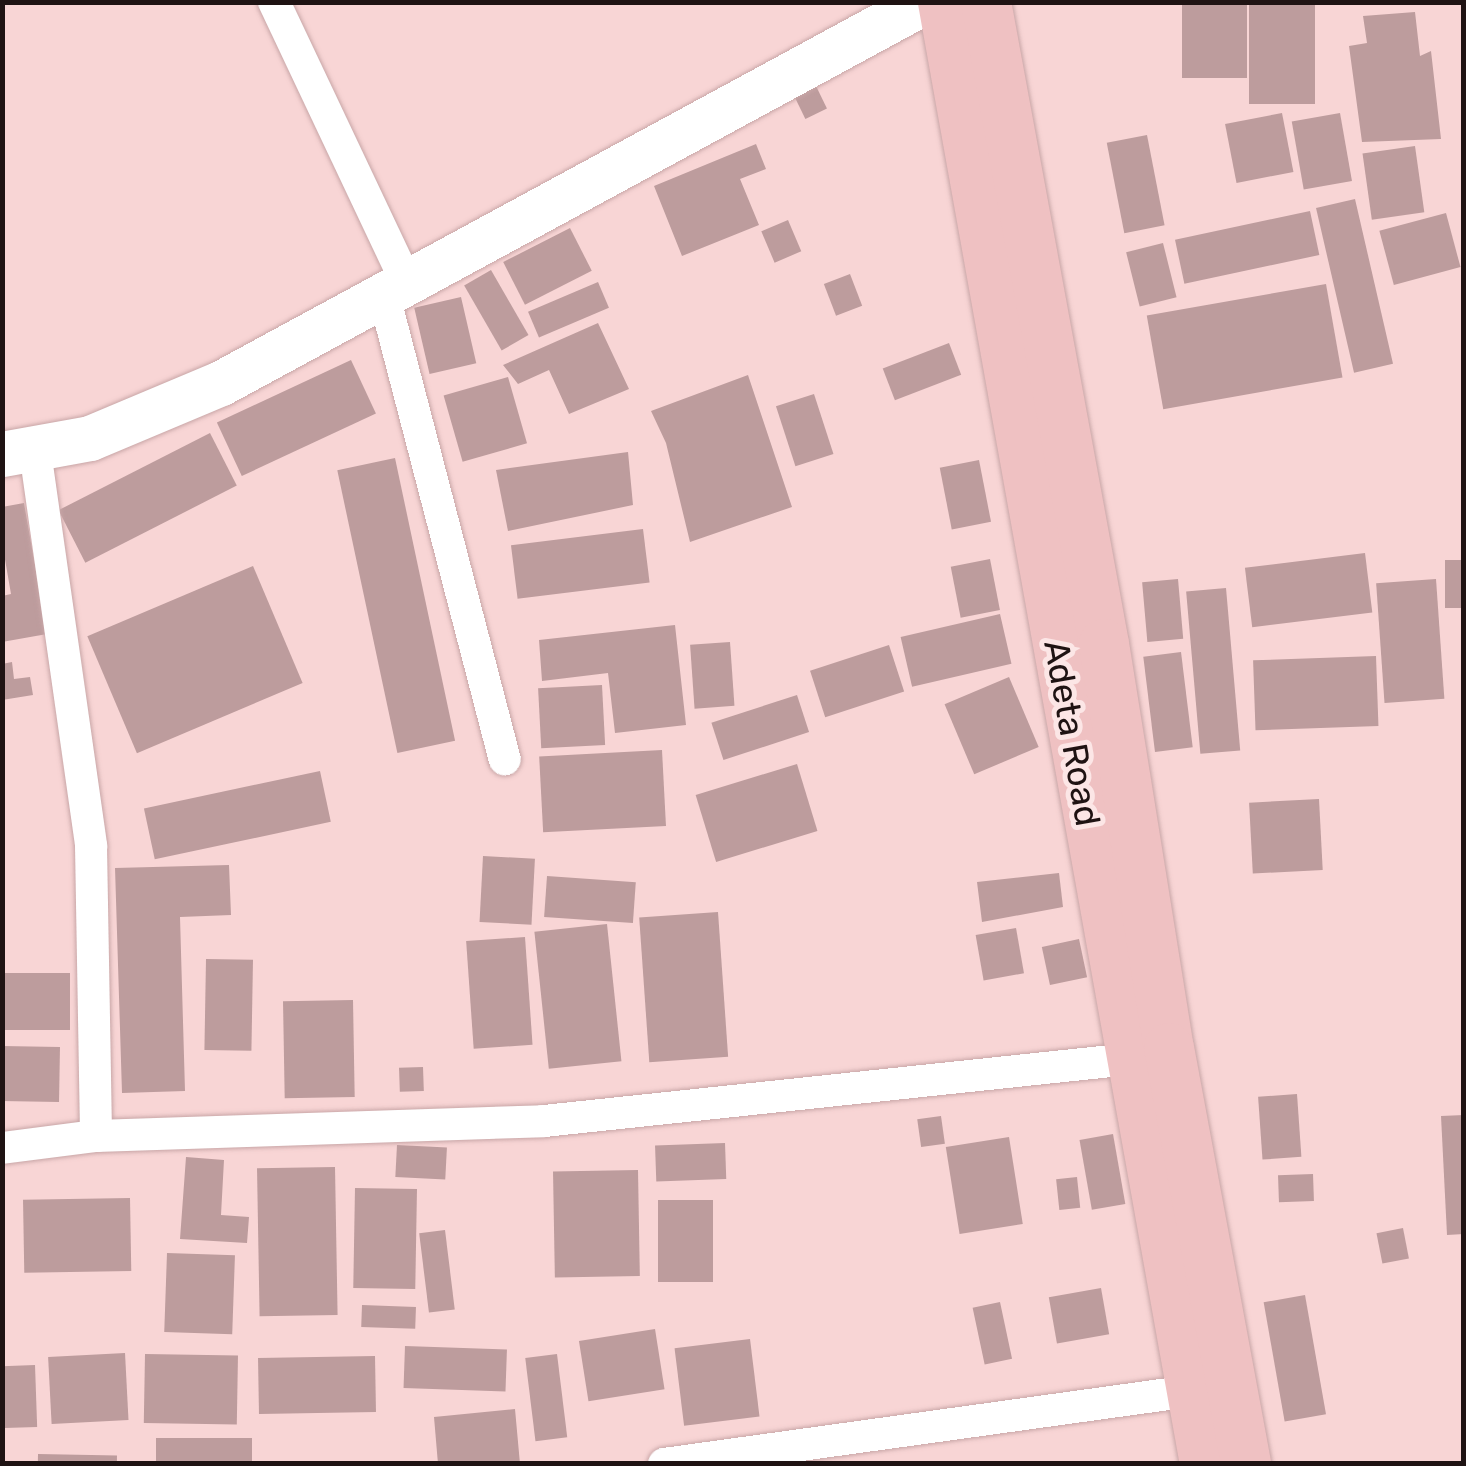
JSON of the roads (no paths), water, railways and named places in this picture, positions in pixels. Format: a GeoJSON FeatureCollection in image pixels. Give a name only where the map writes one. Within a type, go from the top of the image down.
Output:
{"type":"FeatureCollection","features":[{"type":"Feature","properties":{"kind":"main road","name":"Adeta Road"},"geometry":{"type":"LineString","coordinates":[[942,2],[1205,1464]]}},
{"type":"Feature","properties":{"kind":"main road","name":"Adeta Road"},"geometry":{"type":"LineString","coordinates":[[986,2],[1104,644],[1169,1048],[1246,1464]]}},
{"type":"Feature","properties":{"kind":"street"},"geometry":{"type":"LineString","coordinates":[[274,2],[394,286],[504,759]]}},
{"type":"Feature","properties":{"kind":"street"},"geometry":{"type":"LineString","coordinates":[[96,1136],[91,846],[18,453],[90,438],[221,383],[924,2]]}},
{"type":"Feature","properties":{"kind":"street"},"geometry":{"type":"LineString","coordinates":[[2,1148],[96,1136],[544,1121],[1130,1059]]}},
{"type":"Feature","properties":{"kind":"street"},"geometry":{"type":"LineString","coordinates":[[664,1464],[1190,1392]]}}]}
